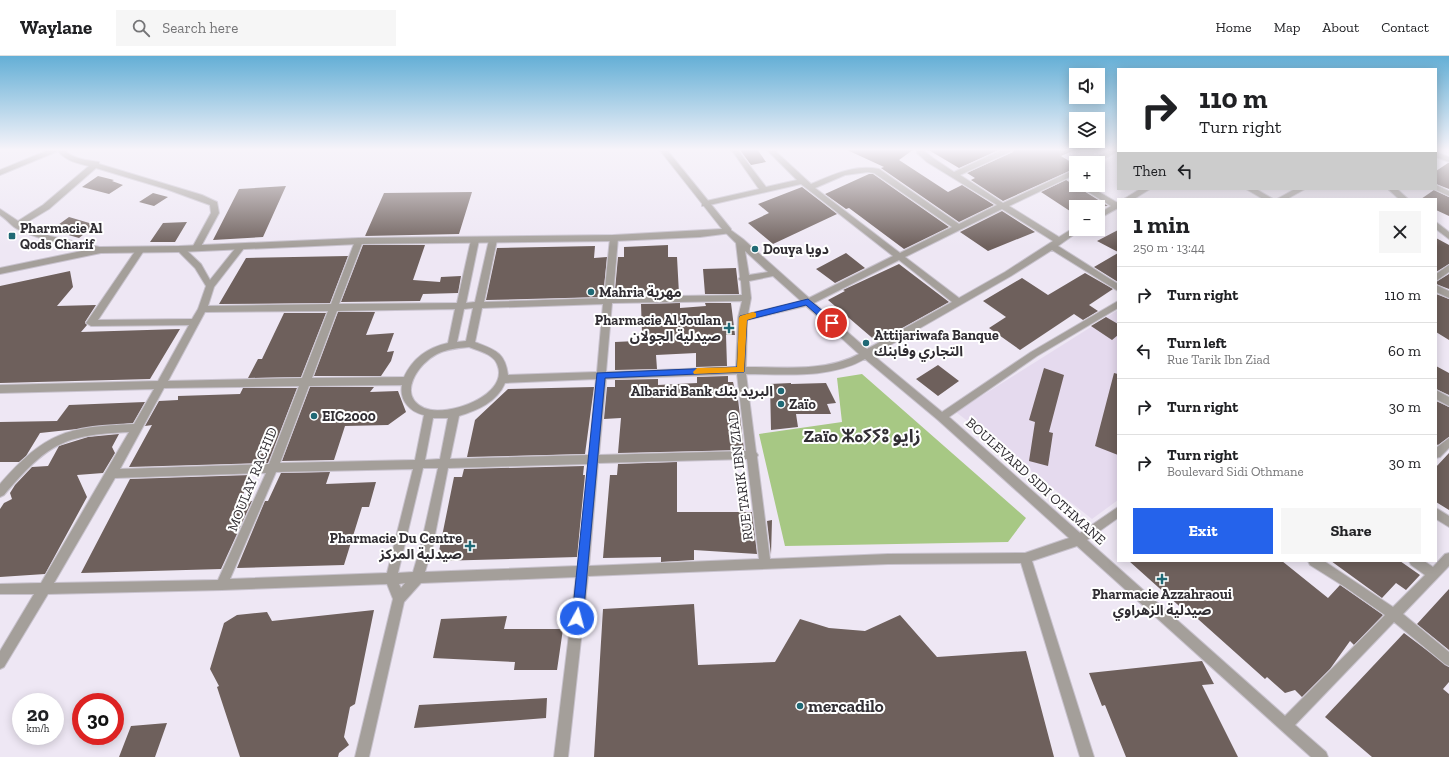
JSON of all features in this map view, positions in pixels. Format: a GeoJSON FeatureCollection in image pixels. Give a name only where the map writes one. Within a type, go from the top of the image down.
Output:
{"type":"FeatureCollection","features":[{"type":"Feature","properties":{"kind":"street"},"geometry":{"type":"LineString","coordinates":[[18,225],[46,207],[75,182]]}},
{"type":"Feature","properties":{"kind":"street"},"geometry":{"type":"LineString","coordinates":[[152,182],[198,196],[214,204],[215,213],[196,248]]}},
{"type":"Feature","properties":{"kind":"street","name":"BOULEVARD SIDI OTHMANE"},"geometry":{"type":"LineString","coordinates":[[688,182],[728,231],[867,355],[942,417],[1321,757]]}},
{"type":"Feature","properties":{"kind":"street"},"geometry":{"type":"LineString","coordinates":[[758,182],[763,189]]}},
{"type":"Feature","properties":{"kind":"street"},"geometry":{"type":"LineString","coordinates":[[705,204],[799,182]]}},
{"type":"Feature","properties":{"kind":"street"},"geometry":{"type":"LineString","coordinates":[[803,182],[958,302]]}},
{"type":"Feature","properties":{"kind":"street"},"geometry":{"type":"LineString","coordinates":[[810,187],[824,182]]}},
{"type":"Feature","properties":{"kind":"street"},"geometry":{"type":"LineString","coordinates":[[893,182],[958,227]]}},
{"type":"Feature","properties":{"kind":"street"},"geometry":{"type":"LineString","coordinates":[[965,182],[1004,206],[1117,287]]}},
{"type":"Feature","properties":{"kind":"street"},"geometry":{"type":"LineString","coordinates":[[743,318],[808,302],[958,227],[1054,182]]}},
{"type":"Feature","properties":{"kind":"street"},"geometry":{"type":"LineString","coordinates":[[1437,188],[1449,194]]}},
{"type":"Feature","properties":{"kind":"street"},"geometry":{"type":"LineString","coordinates":[[1130,198],[1144,190]]}},
{"type":"Feature","properties":{"kind":"street"},"geometry":{"type":"LineString","coordinates":[[1252,190],[1267,198]]}},
{"type":"Feature","properties":{"kind":"street"},"geometry":{"type":"LineString","coordinates":[[1283,198],[1299,190]]}},
{"type":"Feature","properties":{"kind":"street"},"geometry":{"type":"LineString","coordinates":[[1393,190],[1403,198]]}},
{"type":"Feature","properties":{"kind":"street"},"geometry":{"type":"LineString","coordinates":[[1093,192],[1117,205]]}},
{"type":"Feature","properties":{"kind":"street"},"geometry":{"type":"LineString","coordinates":[[1105,213],[1117,207]]}},
{"type":"Feature","properties":{"kind":"street"},"geometry":{"type":"LineString","coordinates":[[0,211],[18,225],[54,241],[101,250],[241,247],[359,241],[614,238],[700,234],[728,231]]}},
{"type":"Feature","properties":{"kind":"street"},"geometry":{"type":"LineString","coordinates":[[1437,226],[1449,236]]}},
{"type":"Feature","properties":{"kind":"street"},"geometry":{"type":"LineString","coordinates":[[503,379],[741,370],[798,371],[829,368],[852,362],[867,355],[1069,235]]}},
{"type":"Feature","properties":{"kind":"street"},"geometry":{"type":"LineString","coordinates":[[561,757],[583,571],[600,375],[614,238]]}},
{"type":"Feature","properties":{"kind":"street"},"geometry":{"type":"LineString","coordinates":[[452,345],[462,306],[474,240]]}},
{"type":"Feature","properties":{"kind":"street"},"geometry":{"type":"LineString","coordinates":[[470,344],[493,240]]}},
{"type":"Feature","properties":{"kind":"street","name":"MOULAY RACHID"},"geometry":{"type":"LineString","coordinates":[[222,586],[273,468],[359,241]]}},
{"type":"Feature","properties":{"kind":"street","name":"RUE TARIK IBN ZIAD"},"geometry":{"type":"LineString","coordinates":[[740,241],[747,298],[743,318],[741,370],[765,564]]}},
{"type":"Feature","properties":{"kind":"street"},"geometry":{"type":"LineString","coordinates":[[0,663],[138,428],[202,309],[210,286],[241,247]]}},
{"type":"Feature","properties":{"kind":"street"},"geometry":{"type":"LineString","coordinates":[[180,249],[198,266],[210,286]]}},
{"type":"Feature","properties":{"kind":"street"},"geometry":{"type":"LineString","coordinates":[[0,271],[101,250]]}},
{"type":"Feature","properties":{"kind":"street"},"geometry":{"type":"LineString","coordinates":[[142,250],[91,323],[195,322]]}},
{"type":"Feature","properties":{"kind":"street"},"geometry":{"type":"LineString","coordinates":[[1437,277],[1449,268]]}},
{"type":"Feature","properties":{"kind":"street"},"geometry":{"type":"LineString","coordinates":[[744,279],[776,274]]}},
{"type":"Feature","properties":{"kind":"street"},"geometry":{"type":"LineString","coordinates":[[1437,288],[1449,294]]}},
{"type":"Feature","properties":{"kind":"street"},"geometry":{"type":"LineString","coordinates":[[202,309],[462,306],[479,304],[747,298]]}},
{"type":"Feature","properties":{"kind":"street"},"geometry":{"type":"LineString","coordinates":[[942,417],[1034,354],[1117,305]]}},
{"type":"Feature","properties":{"kind":"street"},"geometry":{"type":"LineString","coordinates":[[470,344],[486,347],[497,355],[503,366],[503,379],[497,391],[486,402],[471,410],[454,415],[429,414],[412,404],[405,390],[406,381],[410,371],[427,354],[452,345],[470,344]]}},
{"type":"Feature","properties":{"kind":"street"},"geometry":{"type":"LineString","coordinates":[[0,389],[406,381]]}},
{"type":"Feature","properties":{"kind":"street"},"geometry":{"type":"LineString","coordinates":[[1437,395],[1449,402]]}},
{"type":"Feature","properties":{"kind":"street"},"geometry":{"type":"LineString","coordinates":[[399,599],[391,579],[429,414]]}},
{"type":"Feature","properties":{"kind":"street"},"geometry":{"type":"LineString","coordinates":[[362,757],[399,599],[418,578],[446,463],[454,415]]}},
{"type":"Feature","properties":{"kind":"street"},"geometry":{"type":"LineString","coordinates":[[0,492],[30,459],[66,436],[88,432],[138,428]]}},
{"type":"Feature","properties":{"kind":"street"},"geometry":{"type":"LineString","coordinates":[[1437,452],[1449,442]]}},
{"type":"Feature","properties":{"kind":"street"},"geometry":{"type":"LineString","coordinates":[[112,474],[273,468],[752,455]]}},
{"type":"Feature","properties":{"kind":"street"},"geometry":{"type":"LineString","coordinates":[[0,590],[222,586],[888,559],[1025,558],[1080,540],[1117,513]]}},
{"type":"Feature","properties":{"kind":"street"},"geometry":{"type":"LineString","coordinates":[[1437,514],[1449,522]]}},
{"type":"Feature","properties":{"kind":"street"},"geometry":{"type":"LineString","coordinates":[[1025,558],[1088,757]]}},
{"type":"Feature","properties":{"kind":"street"},"geometry":{"type":"LineString","coordinates":[[1285,725],[1432,573],[1449,558]]}},
{"type":"Feature","properties":{"kind":"street"},"geometry":{"type":"LineString","coordinates":[[1315,562],[1393,615],[1449,660]]}},
{"type":"Feature","properties":{"kind":"street"},"geometry":{"type":"LineString","coordinates":[[1416,562],[1432,573]]}},
{"type":"Feature","properties":{"kind":"shaded area"},"geometry":{"type":"Polygon","coordinates":[[[1117,311],[1117,501],[1092,519],[956,412],[1117,311]]]}},
{"type":"Feature","properties":{"kind":"green space"},"geometry":{"type":"Polygon","coordinates":[[[862,374],[1026,518],[1008,542],[785,546],[759,434],[842,422],[837,378],[862,374]]]}},
{"type":"Feature","properties":{"kind":"building"},"geometry":{"type":"Polygon","coordinates":[[[90,182],[114,182],[123,185],[109,194],[82,187],[90,182]]]}},
{"type":"Feature","properties":{"kind":"building"},"geometry":{"type":"Polygon","coordinates":[[[852,182],[884,182],[949,227],[904,249],[849,208],[846,209],[825,194],[852,182]]]}},
{"type":"Feature","properties":{"kind":"building"},"geometry":{"type":"Polygon","coordinates":[[[901,182],[932,182],[948,192],[962,185],[994,205],[959,222],[901,182]]]}},
{"type":"Feature","properties":{"kind":"building"},"geometry":{"type":"Polygon","coordinates":[[[974,182],[1046,182],[1003,201],[974,182]]]}},
{"type":"Feature","properties":{"kind":"building"},"geometry":{"type":"Polygon","coordinates":[[[1062,182],[1069,182],[1069,192],[1085,192],[1098,200],[1069,200],[1069,210],[1041,192],[1062,182]]]}},
{"type":"Feature","properties":{"kind":"building"},"geometry":{"type":"Polygon","coordinates":[[[1437,182],[1449,182],[1449,189],[1437,184],[1437,182]]]}},
{"type":"Feature","properties":{"kind":"building"},"geometry":{"type":"Polygon","coordinates":[[[286,186],[263,237],[213,240],[239,189],[286,186]]]}},
{"type":"Feature","properties":{"kind":"building"},"geometry":{"type":"Polygon","coordinates":[[[802,187],[837,214],[773,244],[748,223],[769,213],[758,204],[802,187]]]}},
{"type":"Feature","properties":{"kind":"building"},"geometry":{"type":"Polygon","coordinates":[[[1434,190],[1449,197],[1449,216],[1437,210],[1437,198],[1422,198],[1434,190]]]}},
{"type":"Feature","properties":{"kind":"building"},"geometry":{"type":"Polygon","coordinates":[[[472,192],[459,234],[365,236],[384,193],[472,192]]]}},
{"type":"Feature","properties":{"kind":"building"},"geometry":{"type":"Polygon","coordinates":[[[153,193],[168,197],[154,206],[139,202],[153,193]]]}},
{"type":"Feature","properties":{"kind":"building"},"geometry":{"type":"Polygon","coordinates":[[[1002,211],[1035,232],[988,251],[960,232],[1002,211]]]}},
{"type":"Feature","properties":{"kind":"building"},"geometry":{"type":"Polygon","coordinates":[[[69,217],[96,225],[79,238],[51,230],[69,217]]]}},
{"type":"Feature","properties":{"kind":"building"},"geometry":{"type":"Polygon","coordinates":[[[187,222],[175,242],[150,242],[163,223],[187,222]]]}},
{"type":"Feature","properties":{"kind":"building"},"geometry":{"type":"Polygon","coordinates":[[[1117,231],[1117,251],[1097,241],[1117,231]]]}},
{"type":"Feature","properties":{"kind":"building"},"geometry":{"type":"Polygon","coordinates":[[[1437,239],[1449,245],[1449,264],[1437,271],[1437,239]]]}},
{"type":"Feature","properties":{"kind":"building"},"geometry":{"type":"Polygon","coordinates":[[[363,245],[425,245],[413,280],[440,282],[441,277],[461,276],[458,293],[423,294],[420,301],[341,302],[363,245]]]}},
{"type":"Feature","properties":{"kind":"building"},"geometry":{"type":"Polygon","coordinates":[[[668,245],[668,257],[677,257],[679,294],[631,295],[630,289],[615,290],[618,257],[624,257],[624,247],[668,245]]]}},
{"type":"Feature","properties":{"kind":"building"},"geometry":{"type":"Polygon","coordinates":[[[595,246],[594,258],[607,257],[603,297],[486,300],[497,248],[595,246]]]}},
{"type":"Feature","properties":{"kind":"building"},"geometry":{"type":"Polygon","coordinates":[[[846,253],[865,268],[835,283],[816,269],[846,253]]]}},
{"type":"Feature","properties":{"kind":"building"},"geometry":{"type":"Polygon","coordinates":[[[1117,254],[1117,281],[1094,267],[1117,254]]]}},
{"type":"Feature","properties":{"kind":"building"},"geometry":{"type":"Polygon","coordinates":[[[348,256],[330,303],[219,304],[246,258],[348,256]]]}},
{"type":"Feature","properties":{"kind":"building"},"geometry":{"type":"Polygon","coordinates":[[[899,264],[949,302],[877,342],[828,300],[845,291],[843,290],[899,264]]]}},
{"type":"Feature","properties":{"kind":"building"},"geometry":{"type":"Polygon","coordinates":[[[736,268],[739,294],[705,294],[703,269],[736,268]]]}},
{"type":"Feature","properties":{"kind":"building"},"geometry":{"type":"Polygon","coordinates":[[[70,271],[73,287],[57,306],[96,305],[85,322],[87,325],[81,332],[180,329],[150,379],[0,383],[0,286],[70,271]]]}},
{"type":"Feature","properties":{"kind":"building"},"geometry":{"type":"Polygon","coordinates":[[[1085,273],[1113,289],[1089,305],[1098,311],[1083,320],[1074,314],[1020,350],[989,328],[1006,317],[983,301],[1022,278],[1048,295],[1085,273]]]}},
{"type":"Feature","properties":{"kind":"building"},"geometry":{"type":"Polygon","coordinates":[[[1449,274],[1449,289],[1437,284],[1437,281],[1449,274]]]}},
{"type":"Feature","properties":{"kind":"building"},"geometry":{"type":"Polygon","coordinates":[[[1437,294],[1449,299],[1449,340],[1437,333],[1437,294]]]}},
{"type":"Feature","properties":{"kind":"building"},"geometry":{"type":"Polygon","coordinates":[[[680,303],[680,308],[706,306],[705,303],[731,303],[735,335],[726,335],[727,366],[696,367],[696,353],[656,355],[657,369],[615,370],[615,342],[636,341],[636,334],[642,333],[641,304],[680,303]]]}},
{"type":"Feature","properties":{"kind":"building"},"geometry":{"type":"Polygon","coordinates":[[[338,312],[375,312],[366,335],[394,333],[387,352],[394,351],[391,361],[381,376],[314,376],[338,312]]]}},
{"type":"Feature","properties":{"kind":"building"},"geometry":{"type":"Polygon","coordinates":[[[284,313],[326,313],[301,377],[248,378],[258,359],[262,359],[284,313]]]}},
{"type":"Feature","properties":{"kind":"building"},"geometry":{"type":"Polygon","coordinates":[[[1106,317],[1117,323],[1117,336],[1112,340],[1091,326],[1106,317]]]}},
{"type":"Feature","properties":{"kind":"building"},"geometry":{"type":"Polygon","coordinates":[[[938,365],[959,381],[938,396],[916,379],[938,365]]]}},
{"type":"Feature","properties":{"kind":"building"},"geometry":{"type":"Polygon","coordinates":[[[1437,367],[1449,373],[1449,395],[1437,389],[1437,367]]]}},
{"type":"Feature","properties":{"kind":"building"},"geometry":{"type":"Polygon","coordinates":[[[1044,368],[1064,375],[1049,432],[1053,433],[1048,466],[1029,461],[1035,422],[1029,420],[1044,368]]]}},
{"type":"Feature","properties":{"kind":"building"},"geometry":{"type":"Polygon","coordinates":[[[1114,373],[1117,374],[1117,455],[1095,446],[1114,373]]]}},
{"type":"Feature","properties":{"kind":"building"},"geometry":{"type":"Polygon","coordinates":[[[728,376],[728,382],[733,382],[738,399],[744,450],[618,453],[621,418],[604,419],[607,387],[615,387],[615,380],[658,379],[658,385],[697,383],[697,377],[728,376]]]}},
{"type":"Feature","properties":{"kind":"building"},"geometry":{"type":"Polygon","coordinates":[[[826,383],[836,403],[827,404],[831,414],[796,414],[798,427],[771,430],[770,384],[826,383]]]}},
{"type":"Feature","properties":{"kind":"building"},"geometry":{"type":"Polygon","coordinates":[[[310,387],[374,387],[370,392],[398,391],[406,412],[388,425],[345,426],[334,460],[282,461],[310,387]]]}},
{"type":"Feature","properties":{"kind":"building"},"geometry":{"type":"Polygon","coordinates":[[[594,387],[585,454],[467,457],[475,420],[508,389],[594,387]]]}},
{"type":"Feature","properties":{"kind":"building"},"geometry":{"type":"Polygon","coordinates":[[[243,388],[297,388],[268,463],[129,467],[152,425],[145,426],[159,401],[178,400],[178,396],[240,394],[243,388]]]}},
{"type":"Feature","properties":{"kind":"building"},"geometry":{"type":"Polygon","coordinates":[[[1437,401],[1449,407],[1449,437],[1438,445],[1437,401]]]}},
{"type":"Feature","properties":{"kind":"building"},"geometry":{"type":"Polygon","coordinates":[[[145,402],[133,423],[40,433],[26,456],[19,462],[0,462],[0,422],[57,421],[69,405],[145,402]]]}},
{"type":"Feature","properties":{"kind":"building"},"geometry":{"type":"Polygon","coordinates":[[[119,434],[112,447],[115,453],[103,473],[77,475],[87,497],[45,574],[0,577],[0,509],[4,503],[12,499],[10,493],[15,485],[32,467],[48,466],[59,446],[88,437],[119,434]]]}},
{"type":"Feature","properties":{"kind":"building"},"geometry":{"type":"Polygon","coordinates":[[[1449,453],[1449,510],[1437,503],[1437,466],[1449,453]]]}},
{"type":"Feature","properties":{"kind":"building"},"geometry":{"type":"Polygon","coordinates":[[[677,462],[677,512],[752,512],[757,554],[694,550],[694,560],[661,562],[661,557],[603,558],[610,475],[617,475],[618,464],[677,462]]]}},
{"type":"Feature","properties":{"kind":"building"},"geometry":{"type":"Polygon","coordinates":[[[584,466],[583,475],[585,475],[577,557],[437,561],[454,477],[462,477],[464,469],[584,466]]]}},
{"type":"Feature","properties":{"kind":"building"},"geometry":{"type":"Polygon","coordinates":[[[330,472],[326,484],[376,482],[369,507],[362,507],[344,565],[237,568],[265,501],[268,501],[281,473],[330,472]]]}},
{"type":"Feature","properties":{"kind":"building"},"geometry":{"type":"Polygon","coordinates":[[[251,475],[240,502],[252,501],[221,569],[81,573],[130,479],[251,475]]]}},
{"type":"Feature","properties":{"kind":"building"},"geometry":{"type":"Polygon","coordinates":[[[772,520],[771,555],[767,521],[772,520]]]}},
{"type":"Feature","properties":{"kind":"building"},"geometry":{"type":"Polygon","coordinates":[[[1130,562],[1283,562],[1328,598],[1340,585],[1383,615],[1354,645],[1350,641],[1330,669],[1302,697],[1295,690],[1285,693],[1267,677],[1265,679],[1189,611],[1187,613],[1130,562]]]}},
{"type":"Feature","properties":{"kind":"building"},"geometry":{"type":"Polygon","coordinates":[[[1332,562],[1401,562],[1420,575],[1406,590],[1396,583],[1382,598],[1332,562]]]}},
{"type":"Feature","properties":{"kind":"building"},"geometry":{"type":"Polygon","coordinates":[[[1449,589],[1449,650],[1417,624],[1449,589]]]}},
{"type":"Feature","properties":{"kind":"building"},"geometry":{"type":"Polygon","coordinates":[[[694,604],[698,665],[775,662],[800,619],[829,628],[865,631],[900,615],[937,657],[1026,651],[1054,757],[594,757],[603,609],[694,604]]]}},
{"type":"Feature","properties":{"kind":"building"},"geometry":{"type":"Polygon","coordinates":[[[374,610],[355,704],[350,707],[344,737],[349,745],[339,753],[338,757],[240,757],[217,687],[219,686],[210,669],[224,623],[237,615],[267,612],[272,621],[374,610]]]}},
{"type":"Feature","properties":{"kind":"building"},"geometry":{"type":"Polygon","coordinates":[[[507,616],[504,629],[563,629],[557,670],[514,670],[515,662],[433,658],[441,619],[507,616]]]}},
{"type":"Feature","properties":{"kind":"building"},"geometry":{"type":"Polygon","coordinates":[[[1404,633],[1449,667],[1449,682],[1443,689],[1449,694],[1449,757],[1372,757],[1325,717],[1404,633]]]}},
{"type":"Feature","properties":{"kind":"building"},"geometry":{"type":"Polygon","coordinates":[[[1202,661],[1214,684],[1202,685],[1238,757],[1126,757],[1105,705],[1102,706],[1089,673],[1202,661]]]}},
{"type":"Feature","properties":{"kind":"building"},"geometry":{"type":"Polygon","coordinates":[[[547,698],[546,718],[414,728],[419,705],[547,698]]]}},
{"type":"Feature","properties":{"kind":"building"},"geometry":{"type":"Polygon","coordinates":[[[167,723],[155,757],[119,757],[131,726],[167,723]]]}},
{"type":"Feature","properties":{"kind":"slow traffic"},"geometry":{"type":"LineString","coordinates":[[697,372],[741,370],[743,318],[753,315]]}},
{"type":"Feature","properties":{"kind":"place","name":"Pharmacie Al Qods Charif"},"geometry":{"type":"Point","coordinates":[12,236]}},
{"type":"Feature","properties":{"kind":"place","name":"Douya دويا"},"geometry":{"type":"Point","coordinates":[755,249]}},
{"type":"Feature","properties":{"kind":"place","name":"Mahria مهرية"},"geometry":{"type":"Point","coordinates":[591,292]}},
{"type":"Feature","properties":{"kind":"place","name":"Pharmacie Al Joulan صيدلية الجولان"},"geometry":{"type":"Point","coordinates":[729,328]}},
{"type":"Feature","properties":{"kind":"place","name":"Attijariwafa Banque التجاري وفابنك"},"geometry":{"type":"Point","coordinates":[866,343]}},
{"type":"Feature","properties":{"kind":"place","name":"Albarid Bank البريد بنك"},"geometry":{"type":"Point","coordinates":[781,391]}},
{"type":"Feature","properties":{"kind":"place","name":"Zaïo"},"geometry":{"type":"Point","coordinates":[781,404]}},
{"type":"Feature","properties":{"kind":"place","name":"EIC2000"},"geometry":{"type":"Point","coordinates":[314,416]}},
{"type":"Feature","properties":{"kind":"place","name":"Pharmacie Du Centre صيدلية المركز"},"geometry":{"type":"Point","coordinates":[470,546]}},
{"type":"Feature","properties":{"kind":"place","name":"Pharmacie Azzahraoui صيدلية الزهراوي"},"geometry":{"type":"Point","coordinates":[1162,579]}},
{"type":"Feature","properties":{"kind":"place","name":"mercadilo"},"geometry":{"type":"Point","coordinates":[800,706]}},
{"type":"Feature","properties":{"kind":"district","name":"Zaïo ⵣⴰⵢⵢⵓ زايو"},"geometry":{"type":"Point","coordinates":[862,436]}},
{"type":"Feature","properties":{"kind":"route"},"geometry":{"type":"LineString","coordinates":[[577,618],[598,415],[600,375],[741,370],[743,318],[808,302],[832,323]]}}]}
